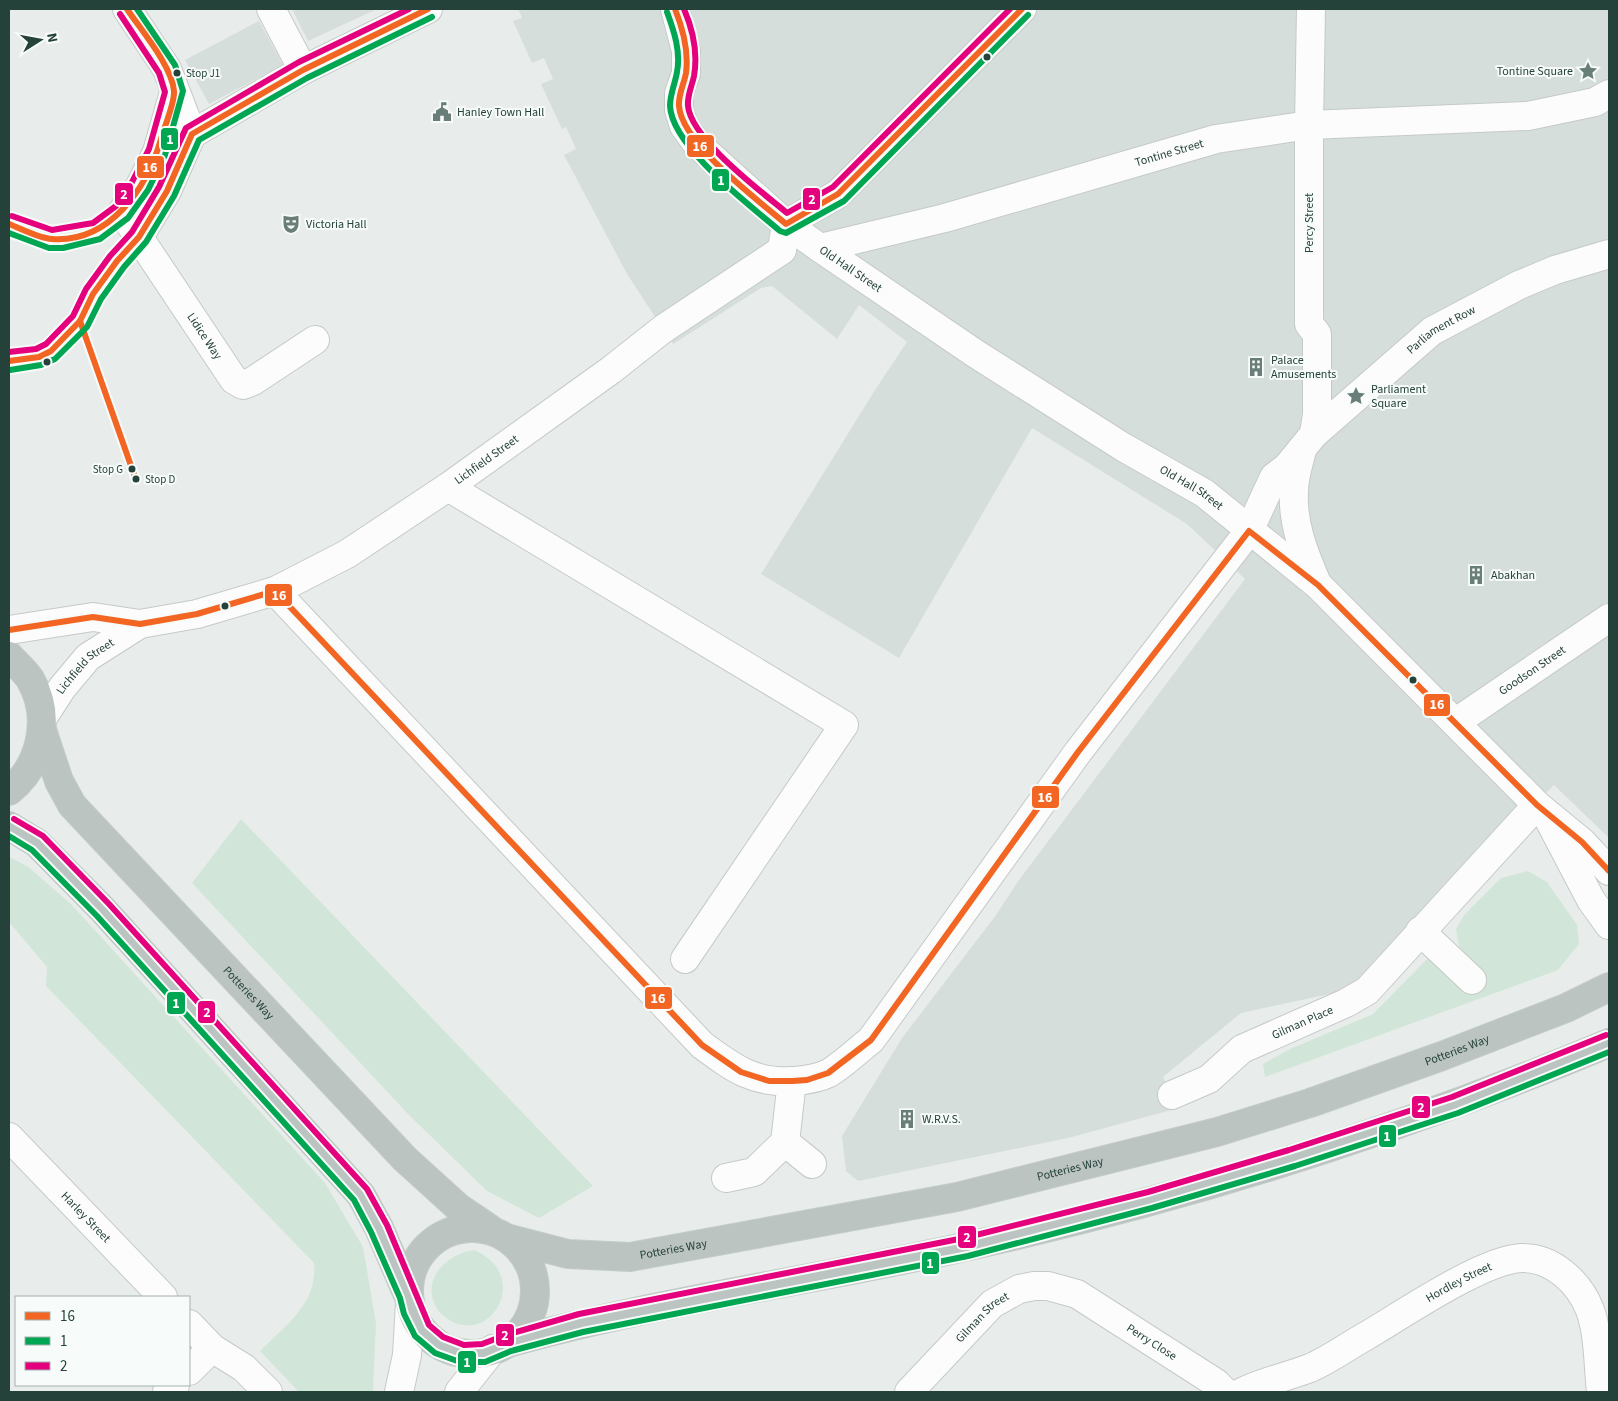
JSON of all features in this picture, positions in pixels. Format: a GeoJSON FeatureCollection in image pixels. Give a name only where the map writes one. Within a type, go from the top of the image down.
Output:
{"type":"FeatureCollection","features":[{"type":"Feature","properties":{"kind":"highway","name":"Potteries Way"},"geometry":{"type":"LineString","coordinates":[[9,656],[30,679],[38,699],[42,725],[59,781],[72,805],[405,1159],[458,1208],[500,1234],[568,1254],[630,1257],[957,1197],[1217,1132],[1442,1056],[1572,1005],[1609,986]]}},
{"type":"Feature","properties":{"kind":"highway"},"geometry":{"type":"LineString","coordinates":[[9,791],[27,773],[34,759],[42,725]]}},
{"type":"Feature","properties":{"kind":"highway"},"geometry":{"type":"LineString","coordinates":[[9,826],[37,843],[103,910],[361,1195],[380,1228],[422,1331],[439,1345],[462,1354],[484,1353],[501,1346],[582,1323],[646,1308],[966,1247],[1150,1200],[1292,1158],[1455,1105],[1609,1043]]}},
{"type":"Feature","properties":{"kind":"highway"},"geometry":{"type":"LineString","coordinates":[[409,1299],[411,1273],[426,1246],[444,1233],[468,1227],[500,1234],[524,1253],[533,1273],[536,1290],[532,1312],[524,1328],[501,1346]]}},
{"type":"Feature","properties":{"kind":"street"},"geometry":{"type":"LineString","coordinates":[[127,9],[167,69],[174,92],[192,134]]}},
{"type":"Feature","properties":{"kind":"street"},"geometry":{"type":"LineString","coordinates":[[271,9],[303,70]]}},
{"type":"Feature","properties":{"kind":"street"},"geometry":{"type":"LineString","coordinates":[[140,237],[167,191],[192,134],[303,70],[428,9]]}},
{"type":"Feature","properties":{"kind":"street","name":"Old Hall Street"},"geometry":{"type":"LineString","coordinates":[[675,9],[686,51],[686,73],[679,92],[679,110],[684,126],[697,144],[786,224],[820,248],[976,354],[1123,447],[1204,493],[1318,585],[1542,809],[1582,842],[1609,871]]}},
{"type":"Feature","properties":{"kind":"street"},"geometry":{"type":"LineString","coordinates":[[786,224],[838,194],[1022,9]]}},
{"type":"Feature","properties":{"kind":"street","name":"Percy Street"},"geometry":{"type":"LineString","coordinates":[[1308,442],[1318,414],[1317,334],[1309,324],[1308,125],[1311,9]]}},
{"type":"Feature","properties":{"kind":"street","name":"Lidice Way"},"geometry":{"type":"LineString","coordinates":[[174,92],[157,152],[140,186],[122,212],[234,380],[243,385],[253,381],[315,340]]}},
{"type":"Feature","properties":{"kind":"street","name":"Tontine Street"},"geometry":{"type":"LineString","coordinates":[[820,248],[945,218],[1216,138],[1308,125],[1528,116],[1594,102],[1609,94]]}},
{"type":"Feature","properties":{"kind":"street","name":"Lichfield Street"},"geometry":{"type":"LineString","coordinates":[[9,630],[93,617],[140,624],[197,614],[275,591],[347,554],[448,487],[611,370],[663,329],[782,250],[786,224]]}},
{"type":"Feature","properties":{"kind":"street","name":"Parliament Row"},"geometry":{"type":"LineString","coordinates":[[275,591],[702,1045],[741,1072],[769,1081],[807,1080],[828,1073],[871,1040],[1078,752],[1249,531],[1274,478],[1308,442],[1432,331],[1520,285],[1555,270],[1609,254]]}},
{"type":"Feature","properties":{"kind":"street"},"geometry":{"type":"LineString","coordinates":[[1308,442],[1294,492],[1302,548],[1318,585]]}},
{"type":"Feature","properties":{"kind":"street"},"geometry":{"type":"LineString","coordinates":[[448,487],[844,725],[685,959]]}},
{"type":"Feature","properties":{"kind":"street","name":"Goodson Street"},"geometry":{"type":"LineString","coordinates":[[1456,722],[1609,618]]}},
{"type":"Feature","properties":{"kind":"street","name":"Lichfield Street"},"geometry":{"type":"LineString","coordinates":[[42,725],[62,688],[88,657],[140,624]]}},
{"type":"Feature","properties":{"kind":"street","name":"Old Hall Street"},"geometry":{"type":"LineString","coordinates":[[1542,809],[1592,900],[1609,925]]}},
{"type":"Feature","properties":{"kind":"street","name":"Gilman Place"},"geometry":{"type":"LineString","coordinates":[[1172,1095],[1209,1079],[1242,1050],[1346,1003],[1368,991],[1420,931],[1542,809]]}},
{"type":"Feature","properties":{"kind":"street"},"geometry":{"type":"LineString","coordinates":[[1420,931],[1472,980]]}},
{"type":"Feature","properties":{"kind":"street"},"geometry":{"type":"LineString","coordinates":[[726,1178],[754,1172],[785,1142],[792,1081]]}},
{"type":"Feature","properties":{"kind":"street","name":"Harley Street"},"geometry":{"type":"LineString","coordinates":[[9,1137],[162,1296]]}},
{"type":"Feature","properties":{"kind":"street"},"geometry":{"type":"LineString","coordinates":[[785,1142],[812,1164]]}},
{"type":"Feature","properties":{"kind":"street","name":"Hordley Street"},"geometry":{"type":"LineString","coordinates":[[1242,1392],[1260,1383],[1311,1367],[1484,1268],[1521,1258],[1541,1261],[1560,1271],[1578,1285],[1590,1310],[1594,1328],[1601,1392]]}},
{"type":"Feature","properties":{"kind":"street","name":"Gilman Street"},"geometry":{"type":"LineString","coordinates":[[909,1392],[992,1304],[1005,1295],[1034,1286],[1048,1286],[1077,1294]]}},
{"type":"Feature","properties":{"kind":"street","name":"Perry Close"},"geometry":{"type":"LineString","coordinates":[[1077,1294],[1216,1383],[1225,1392]]}},
{"type":"Feature","properties":{"kind":"street"},"geometry":{"type":"LineString","coordinates":[[399,1392],[407,1355],[409,1299]]}},
{"type":"Feature","properties":{"kind":"street"},"geometry":{"type":"LineString","coordinates":[[190,1325],[212,1348],[244,1368],[268,1392]]}},
{"type":"Feature","properties":{"kind":"street"},"geometry":{"type":"LineString","coordinates":[[459,1392],[501,1346]]}},
{"type":"Feature","properties":{"kind":"street"},"geometry":{"type":"LineString","coordinates":[[190,1370],[212,1348]]}},
{"type":"Feature","properties":{"kind":"shaded area"},"geometry":{"type":"Polygon","coordinates":[[[292,9],[377,9],[308,41],[292,9]]]}},
{"type":"Feature","properties":{"kind":"shaded area"},"geometry":{"type":"Polygon","coordinates":[[[518,9],[1609,9],[1609,838],[1554,785],[1353,989],[1241,1013],[1163,1077],[1172,1095],[1175,1109],[1068,1138],[858,1181],[846,1171],[842,1136],[902,1038],[996,915],[1019,880],[1245,579],[1187,524],[1032,428],[899,658],[761,574],[875,390],[907,342],[859,305],[837,339],[772,286],[761,288],[673,344],[627,274],[564,155],[576,149],[566,127],[562,129],[541,84],[553,79],[544,58],[532,63],[513,21],[522,18],[518,9]]]}},
{"type":"Feature","properties":{"kind":"shaded area"},"geometry":{"type":"Polygon","coordinates":[[[259,21],[283,65],[209,104],[185,60],[259,21]]]}},
{"type":"Feature","properties":{"kind":"green space"},"geometry":{"type":"Polygon","coordinates":[[[241,819],[593,1186],[539,1218],[487,1191],[410,1116],[192,883],[241,819]]]}},
{"type":"Feature","properties":{"kind":"green space"},"geometry":{"type":"Polygon","coordinates":[[[9,857],[27,866],[71,904],[325,1183],[363,1247],[376,1323],[373,1392],[299,1392],[260,1351],[290,1322],[306,1302],[314,1277],[314,1263],[46,986],[47,967],[9,922],[9,857]]]}},
{"type":"Feature","properties":{"kind":"green space"},"geometry":{"type":"Polygon","coordinates":[[[1528,871],[1547,882],[1577,925],[1579,944],[1558,970],[1265,1077],[1263,1064],[1290,1049],[1373,1014],[1430,956],[1460,952],[1456,929],[1465,914],[1501,878],[1528,871]]]}},
{"type":"Feature","properties":{"kind":"green space"},"geometry":{"type":"Polygon","coordinates":[[[474,1250],[492,1262],[501,1276],[503,1291],[499,1305],[490,1317],[477,1324],[462,1325],[446,1318],[438,1310],[434,1303],[432,1283],[435,1275],[448,1261],[465,1252],[474,1250]]]}},
{"type":"Feature","properties":{"kind":"transit line","name":"16"},"geometry":{"type":"LineString","coordinates":[[9,224],[52,239],[73,238],[92,232],[108,222],[123,209],[136,193],[146,176],[155,158],[173,102],[174,91],[172,81],[162,60],[127,9]]}},
{"type":"Feature","properties":{"kind":"transit line","name":"1"},"geometry":{"type":"LineString","coordinates":[[9,233],[49,248],[63,248],[100,239],[128,218],[148,190],[165,155],[183,91],[175,65],[137,9]]}},
{"type":"Feature","properties":{"kind":"transit line","name":"2"},"geometry":{"type":"LineString","coordinates":[[9,352],[36,349],[46,344],[73,316],[86,289],[110,256],[132,232],[159,187],[186,128],[299,62],[409,9]]}},
{"type":"Feature","properties":{"kind":"transit line","name":"16"},"geometry":{"type":"LineString","coordinates":[[9,361],[39,357],[51,351],[80,321],[93,294],[117,261],[139,237],[167,191],[192,134],[303,70],[428,9]]}},
{"type":"Feature","properties":{"kind":"transit line","name":"16"},"geometry":{"type":"LineString","coordinates":[[675,9],[683,32],[687,57],[686,73],[679,102],[683,121],[707,154],[786,224],[838,194],[1022,9]]}},
{"type":"Feature","properties":{"kind":"transit line","name":"2"},"geometry":{"type":"LineString","coordinates":[[684,9],[690,25],[695,50],[694,76],[688,102],[692,119],[701,134],[729,164],[787,213],[833,187],[1010,9]]}},
{"type":"Feature","properties":{"kind":"transit line","name":"1"},"geometry":{"type":"LineString","coordinates":[[667,12],[674,34],[678,57],[677,72],[670,102],[674,122],[684,139],[714,174],[780,231],[786,233],[844,201],[1028,15]]}},
{"type":"Feature","properties":{"kind":"transit line","name":"2"},"geometry":{"type":"LineString","coordinates":[[12,216],[52,230],[93,223],[116,206],[132,182],[149,149],[165,92],[159,73],[120,14]]}},
{"type":"Feature","properties":{"kind":"transit line","name":"1"},"geometry":{"type":"LineString","coordinates":[[10,370],[41,365],[55,359],[87,327],[101,299],[124,267],[146,242],[174,196],[199,140],[307,78],[432,17]]}},
{"type":"Feature","properties":{"kind":"transit line","name":"16"},"geometry":{"type":"LineString","coordinates":[[80,321],[136,480]]}},
{"type":"Feature","properties":{"kind":"transit line","name":"16"},"geometry":{"type":"LineString","coordinates":[[9,630],[93,617],[140,624],[197,614],[275,591],[702,1045],[741,1072],[769,1081],[807,1080],[828,1073],[871,1040],[1078,752],[1249,531],[1318,585],[1537,805],[1582,842],[1609,871]]}},
{"type":"Feature","properties":{"kind":"transit line","name":"2"},"geometry":{"type":"LineString","coordinates":[[14,819],[43,836],[109,904],[367,1189],[387,1225],[429,1325],[443,1337],[464,1345],[482,1344],[506,1335],[579,1314],[964,1238],[1148,1192],[1289,1150],[1452,1097],[1606,1035]]}},
{"type":"Feature","properties":{"kind":"transit line","name":"1"},"geometry":{"type":"LineString","coordinates":[[9,836],[32,850],[97,916],[354,1200],[371,1232],[400,1298],[404,1314],[415,1336],[435,1353],[460,1362],[485,1362],[511,1351],[583,1332],[968,1256],[1152,1208],[1295,1166],[1458,1113],[1609,1052]]}},
{"type":"Feature","properties":{"kind":"place","name":"Tontine Square"},"geometry":{"type":"Point","coordinates":[1588,71]}},
{"type":"Feature","properties":{"kind":"place","name":"Stop J1"},"geometry":{"type":"Point","coordinates":[177,73]}},
{"type":"Feature","properties":{"kind":"place","name":"Hanley Town Hall"},"geometry":{"type":"Point","coordinates":[442,112]}},
{"type":"Feature","properties":{"kind":"place","name":"Victoria Hall"},"geometry":{"type":"Point","coordinates":[291,224]}},
{"type":"Feature","properties":{"kind":"place","name":"Palace Amusements"},"geometry":{"type":"Point","coordinates":[1256,367]}},
{"type":"Feature","properties":{"kind":"place","name":"Parliament Square"},"geometry":{"type":"Point","coordinates":[1356,396]}},
{"type":"Feature","properties":{"kind":"place","name":"Stop G"},"geometry":{"type":"Point","coordinates":[132,469]}},
{"type":"Feature","properties":{"kind":"place","name":"Stop D"},"geometry":{"type":"Point","coordinates":[136,479]}},
{"type":"Feature","properties":{"kind":"place","name":"Abakhan"},"geometry":{"type":"Point","coordinates":[1476,575]}},
{"type":"Feature","properties":{"kind":"place","name":"W.R.V.S."},"geometry":{"type":"Point","coordinates":[907,1119]}}]}
